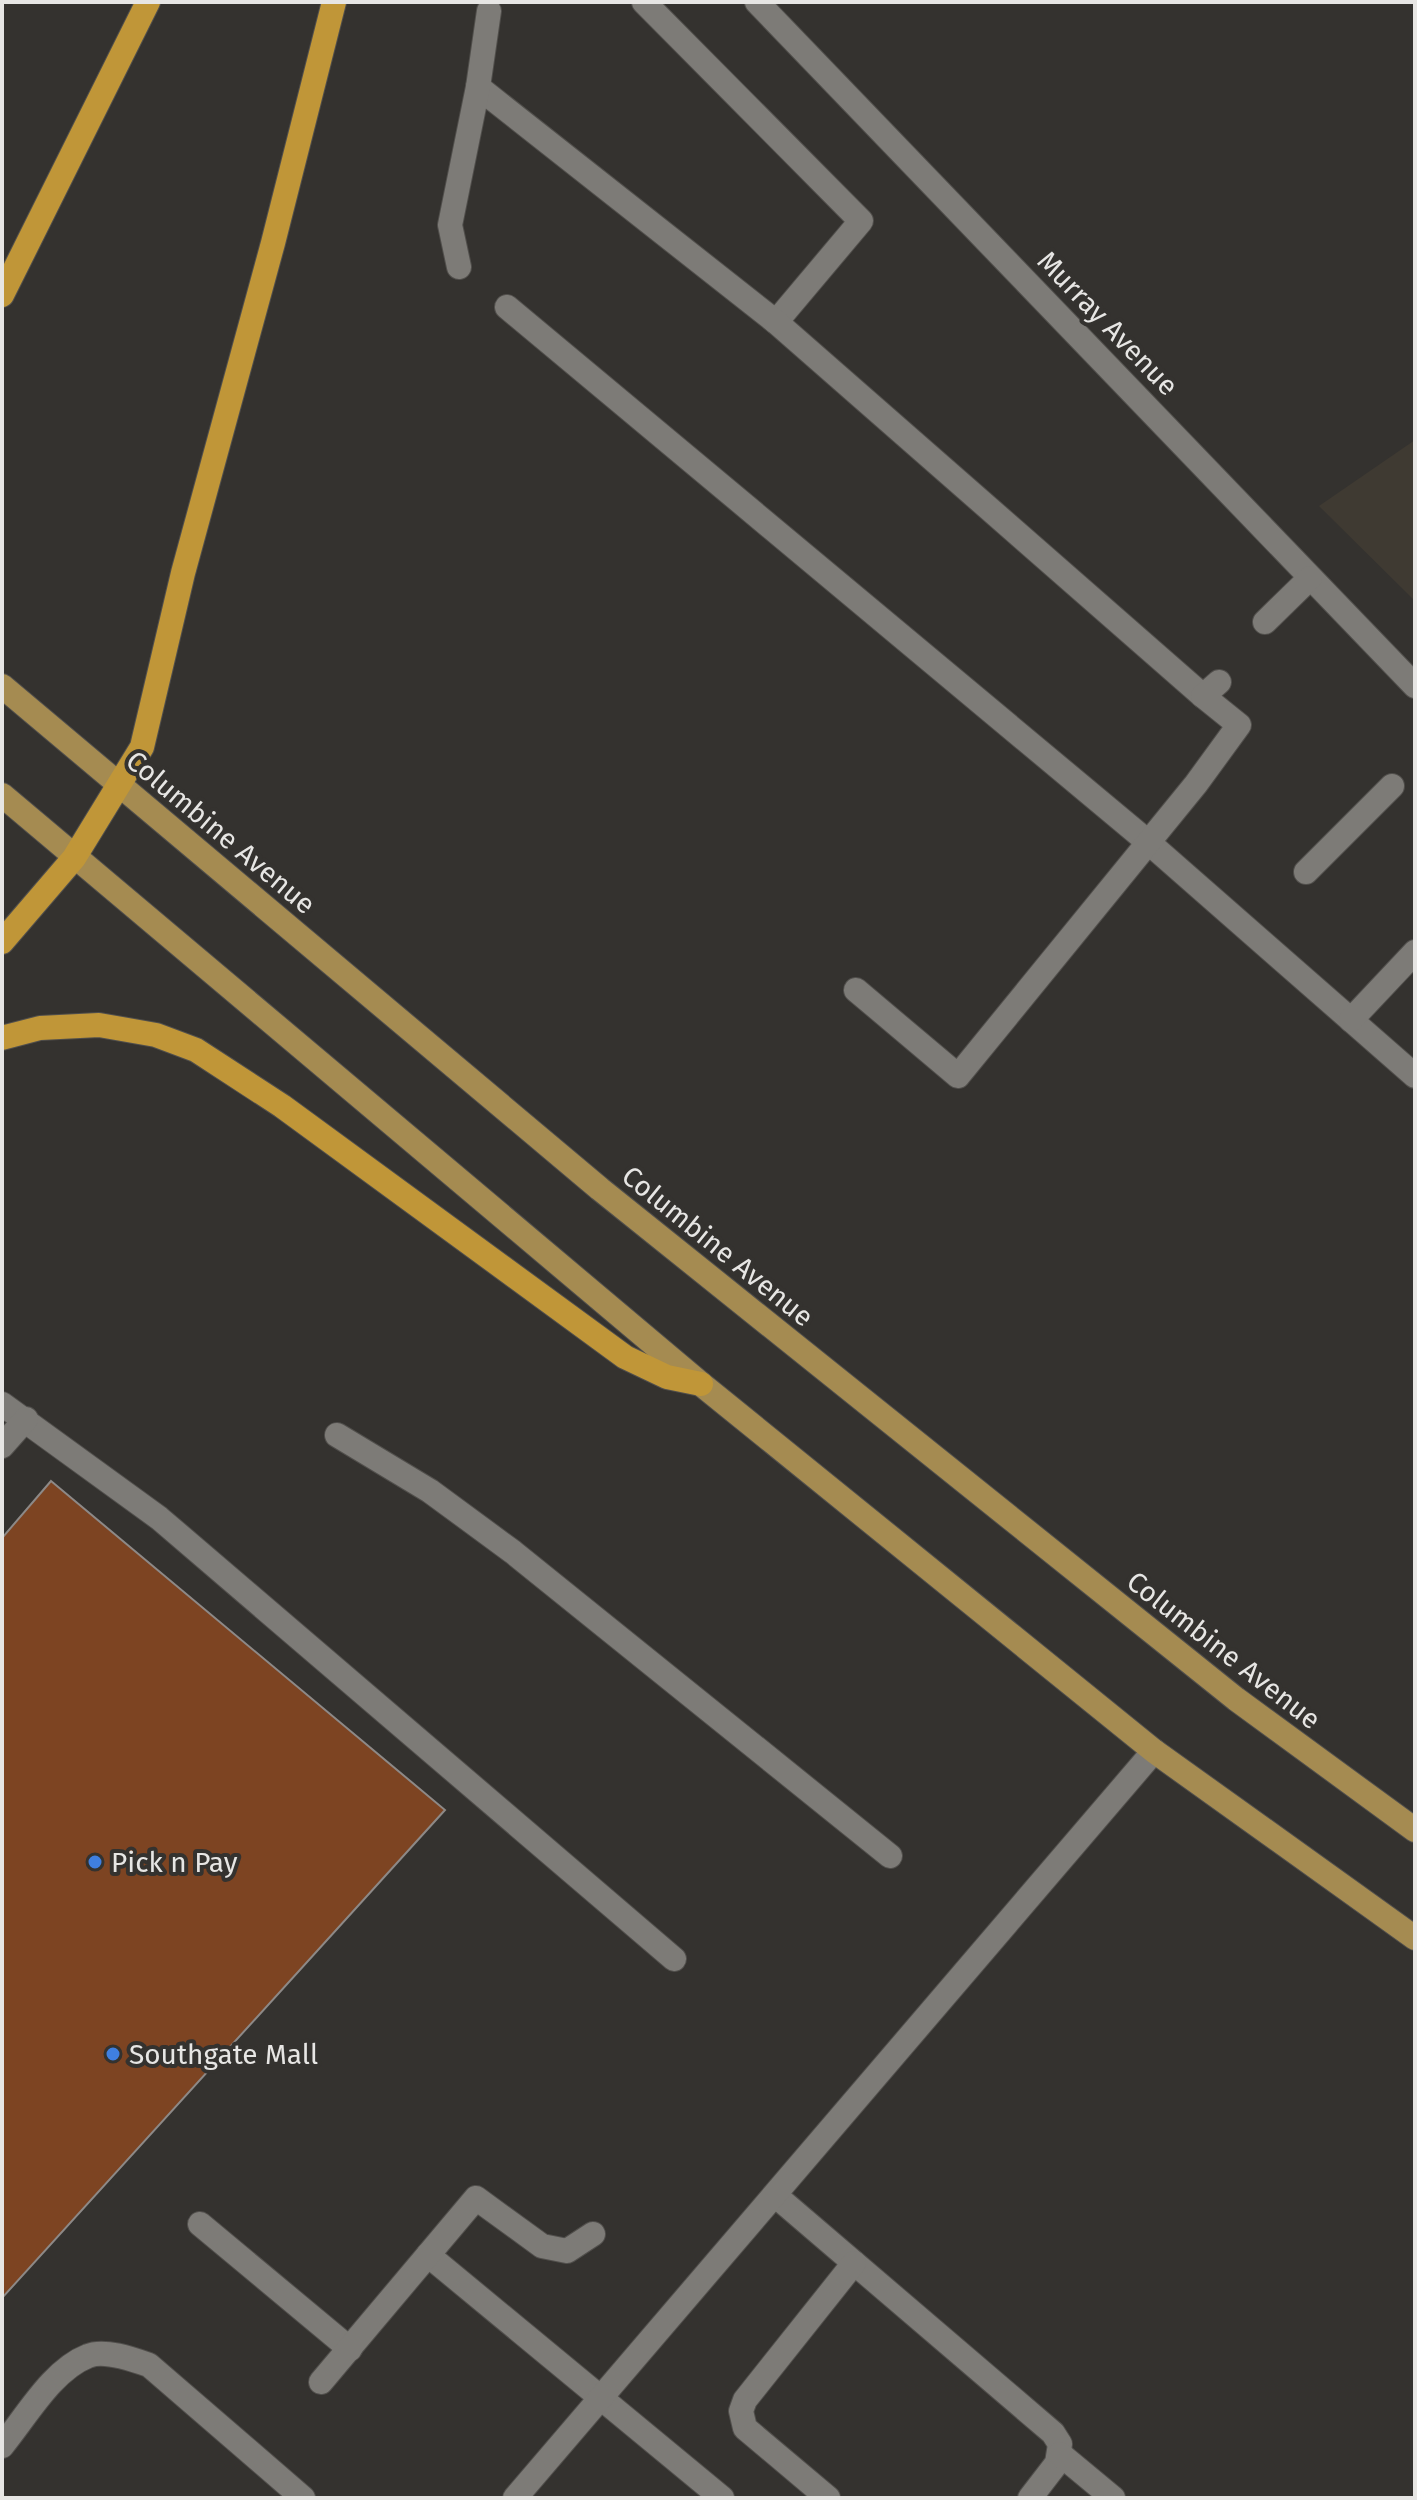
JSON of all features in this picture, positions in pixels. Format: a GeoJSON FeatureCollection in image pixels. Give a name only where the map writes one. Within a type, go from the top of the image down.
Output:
{"type":"FeatureCollection","features":[{"type":"Feature","properties":{"kind":"highway"},"geometry":{"type":"LineString","coordinates":[[2,295],[148,2]]}},
{"type":"Feature","properties":{"kind":"highway"},"geometry":{"type":"LineString","coordinates":[[2,942],[74,858],[142,747],[183,573],[273,243],[334,2]]}},
{"type":"Feature","properties":{"kind":"highway"},"geometry":{"type":"LineString","coordinates":[[2,1038],[40,1028],[99,1025],[156,1035],[196,1050],[282,1106],[625,1357],[667,1377],[701,1384]]}},
{"type":"Feature","properties":{"kind":"main road","name":"Columbine Avenue"},"geometry":{"type":"LineString","coordinates":[[2,686],[600,1189],[1236,1699],[1415,1830]]}},
{"type":"Feature","properties":{"kind":"main road"},"geometry":{"type":"LineString","coordinates":[[2,795],[701,1384],[1154,1751],[1415,1938]]}},
{"type":"Feature","properties":{"kind":"street"},"geometry":{"type":"LineString","coordinates":[[644,2],[861,221],[776,322]]}},
{"type":"Feature","properties":{"kind":"street","name":"Murray Avenue"},"geometry":{"type":"LineString","coordinates":[[757,2],[1415,686]]}},
{"type":"Feature","properties":{"kind":"street"},"geometry":{"type":"LineString","coordinates":[[459,267],[450,225],[478,87],[489,11]]}},
{"type":"Feature","properties":{"kind":"street"},"geometry":{"type":"LineString","coordinates":[[478,87],[776,322],[1211,689],[1239,725],[958,1076],[856,990]]}},
{"type":"Feature","properties":{"kind":"street"},"geometry":{"type":"LineString","coordinates":[[507,307],[1148,842],[1415,1076]]}},
{"type":"Feature","properties":{"kind":"street"},"geometry":{"type":"LineString","coordinates":[[1265,622],[1310,578]]}},
{"type":"Feature","properties":{"kind":"street"},"geometry":{"type":"LineString","coordinates":[[1306,872],[1392,786]]}},
{"type":"Feature","properties":{"kind":"street"},"geometry":{"type":"LineString","coordinates":[[1351,1020],[1415,952]]}},
{"type":"Feature","properties":{"kind":"street"},"geometry":{"type":"LineString","coordinates":[[2,1404],[159,1518],[674,1959]]}},
{"type":"Feature","properties":{"kind":"street"},"geometry":{"type":"LineString","coordinates":[[2,1446],[26,1419]]}},
{"type":"Feature","properties":{"kind":"street"},"geometry":{"type":"LineString","coordinates":[[337,1435],[430,1491],[513,1552],[890,1856]]}},
{"type":"Feature","properties":{"kind":"street"},"geometry":{"type":"LineString","coordinates":[[515,2498],[1154,1751]]}},
{"type":"Feature","properties":{"kind":"street"},"geometry":{"type":"LineString","coordinates":[[776,2196],[1053,2433],[1060,2444],[1060,2454],[1052,2472],[1030,2498]]}},
{"type":"Feature","properties":{"kind":"street"},"geometry":{"type":"LineString","coordinates":[[321,2382],[476,2198],[542,2246],[567,2251],[593,2234]]}},
{"type":"Feature","properties":{"kind":"street"},"geometry":{"type":"LineString","coordinates":[[200,2224],[350,2349]]}},
{"type":"Feature","properties":{"kind":"street"},"geometry":{"type":"LineString","coordinates":[[428,2255],[722,2498]]}},
{"type":"Feature","properties":{"kind":"street"},"geometry":{"type":"LineString","coordinates":[[828,2498],[745,2428],[741,2411],[745,2400],[854,2263]]}},
{"type":"Feature","properties":{"kind":"street"},"geometry":{"type":"LineString","coordinates":[[2,2446],[63,2372],[90,2354],[123,2356],[149,2365],[303,2498]]}},
{"type":"Feature","properties":{"kind":"street"},"geometry":{"type":"LineString","coordinates":[[1060,2454],[1113,2498]]}},
{"type":"Feature","properties":{"kind":"shaded area"},"geometry":{"type":"Polygon","coordinates":[[[1415,440],[1415,601],[1319,506],[1415,440]]]}},
{"type":"Feature","properties":{"kind":"building","name":"Southgate Mall"},"geometry":{"type":"Polygon","coordinates":[[[51,1481],[445,1810],[2,2298],[2,1538],[51,1481]]]}},
{"type":"Feature","properties":{"kind":"place","name":"Pick n Pay"},"geometry":{"type":"Point","coordinates":[95,1862]}},
{"type":"Feature","properties":{"kind":"place","name":"Southgate Mall"},"geometry":{"type":"Point","coordinates":[113,2054]}}]}
